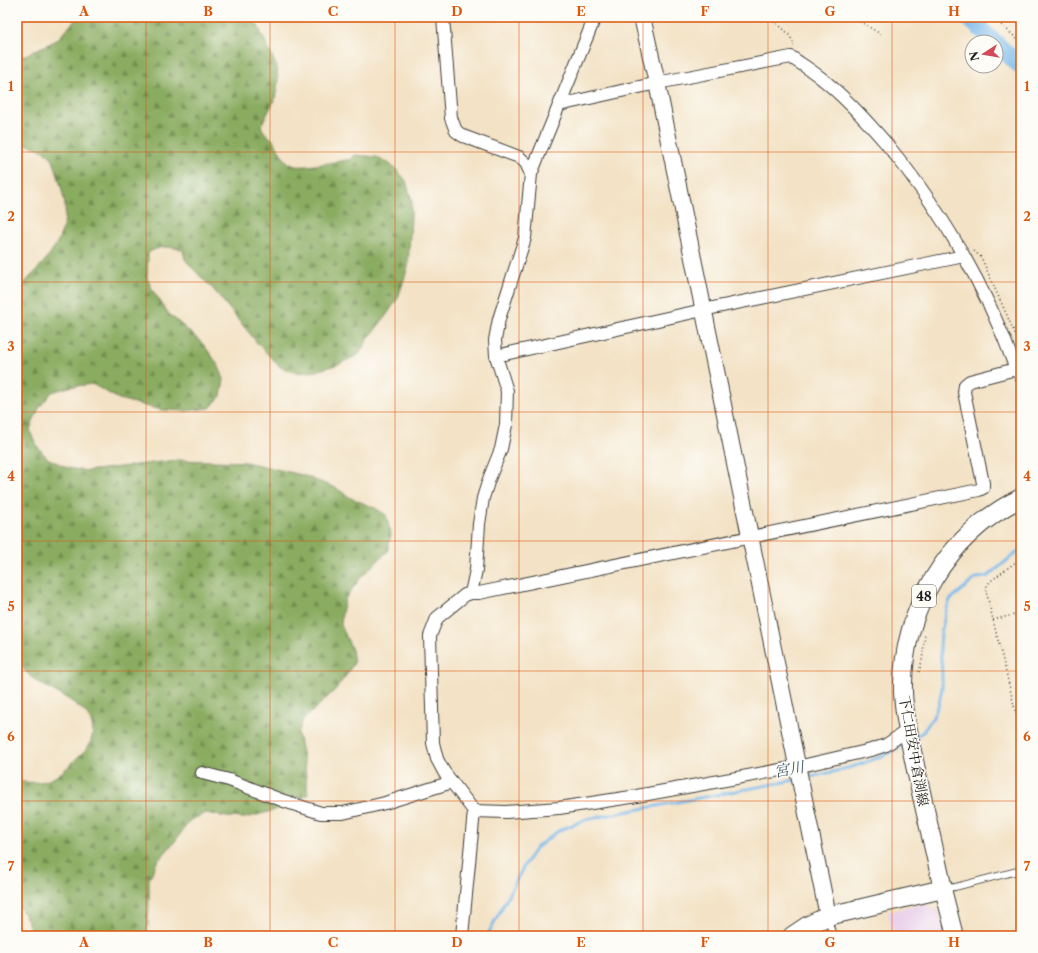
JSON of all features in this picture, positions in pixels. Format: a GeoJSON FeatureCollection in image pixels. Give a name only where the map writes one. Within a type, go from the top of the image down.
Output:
{"type":"FeatureCollection","features":[{"type":"Feature","properties":{"kind":"main road","name":"下仁田安中倉渕線"},"geometry":{"type":"LineString","coordinates":[[942,889],[908,731],[903,692],[905,663],[912,626],[917,610],[926,591],[946,559],[959,544],[989,518],[1021,498]]}},
{"type":"Feature","properties":{"kind":"main road"},"geometry":{"type":"LineString","coordinates":[[792,936],[807,926],[828,916],[942,889]]}},
{"type":"Feature","properties":{"kind":"street"},"geometry":{"type":"LineString","coordinates":[[443,17],[451,118],[456,131],[469,139],[519,157],[526,163],[531,174]]}},
{"type":"Feature","properties":{"kind":"street"},"geometry":{"type":"LineString","coordinates":[[471,593],[476,570],[479,524],[483,498],[501,448],[506,425],[507,391],[496,356],[495,340],[499,319],[525,238],[531,174],[595,17]]}},
{"type":"Feature","properties":{"kind":"street"},"geometry":{"type":"LineString","coordinates":[[642,17],[657,83],[828,916]]}},
{"type":"Feature","properties":{"kind":"street"},"geometry":{"type":"LineString","coordinates":[[462,936],[474,811],[444,772],[437,759],[433,743],[430,636],[437,618],[465,595],[471,593],[479,593],[979,490],[983,488],[984,483],[964,392],[965,385],[970,381],[1019,373],[994,312],[964,256],[944,223],[904,165],[846,100],[826,82],[791,57],[657,83],[559,105]]}},
{"type":"Feature","properties":{"kind":"street"},"geometry":{"type":"LineString","coordinates":[[496,356],[703,310],[964,256]]}},
{"type":"Feature","properties":{"kind":"street"},"geometry":{"type":"LineString","coordinates":[[474,811],[506,812],[559,808],[799,775],[886,745],[908,731]]}},
{"type":"Feature","properties":{"kind":"street"},"geometry":{"type":"LineString","coordinates":[[202,773],[229,780],[321,813],[343,813],[385,803],[452,782]]}},
{"type":"Feature","properties":{"kind":"street"},"geometry":{"type":"LineString","coordinates":[[942,889],[955,936]]}},
{"type":"Feature","properties":{"kind":"lane"},"geometry":{"type":"LineString","coordinates":[[942,889],[1021,870]]}},
{"type":"Feature","properties":{"kind":"lane"},"geometry":{"type":"LineString","coordinates":[[828,916],[832,936]]}},
{"type":"Feature","properties":{"kind":"path"},"geometry":{"type":"LineString","coordinates":[[767,17],[787,31],[792,39],[795,48],[791,57]]}},
{"type":"Feature","properties":{"kind":"path"},"geometry":{"type":"LineString","coordinates":[[853,17],[882,35]]}},
{"type":"Feature","properties":{"kind":"path"},"geometry":{"type":"LineString","coordinates":[[992,17],[1021,44]]}},
{"type":"Feature","properties":{"kind":"path"},"geometry":{"type":"LineString","coordinates":[[1021,558],[992,580],[987,585],[986,591],[1021,734]]}},
{"type":"Feature","properties":{"kind":"path"},"geometry":{"type":"LineString","coordinates":[[992,620],[1021,613]]}},
{"type":"Feature","properties":{"kind":"shaded area"},"geometry":{"type":"Polygon","coordinates":[[[924,904],[937,910],[945,936],[893,936],[888,912],[924,904]]]}},
{"type":"Feature","properties":{"kind":"green space"},"geometry":{"type":"Polygon","coordinates":[[[78,17],[247,17],[258,26],[277,67],[278,82],[275,99],[261,126],[264,132],[273,140],[285,160],[295,166],[306,166],[352,159],[355,155],[376,157],[387,162],[398,171],[406,181],[412,201],[408,267],[398,298],[359,354],[339,364],[316,371],[297,373],[280,367],[259,345],[214,290],[194,270],[185,259],[183,250],[161,247],[148,253],[147,278],[153,291],[169,314],[202,343],[219,367],[224,379],[221,396],[210,408],[186,411],[161,410],[119,399],[92,384],[69,387],[52,392],[39,408],[30,429],[37,446],[47,458],[68,468],[87,471],[177,460],[246,462],[302,475],[336,488],[351,498],[375,508],[386,515],[391,536],[387,552],[361,577],[345,599],[341,625],[352,650],[354,663],[335,690],[303,720],[298,734],[305,767],[308,795],[272,811],[245,818],[227,817],[206,813],[190,820],[176,840],[157,862],[149,879],[147,936],[31,936],[27,919],[17,905],[17,781],[41,782],[54,778],[84,752],[89,745],[93,732],[91,722],[76,704],[43,685],[32,677],[17,662],[17,290],[37,270],[54,248],[63,229],[65,219],[65,203],[60,181],[51,157],[44,151],[17,143],[17,59],[57,40],[78,17]]]}},
{"type":"Feature","properties":{"kind":"waterway"},"geometry":{"type":"LineString","coordinates":[[967,17],[986,34]]}},
{"type":"Feature","properties":{"kind":"waterway"},"geometry":{"type":"LineString","coordinates":[[1004,51],[1021,67]]}},
{"type":"Feature","properties":{"kind":"waterway","name":"宮川"},"geometry":{"type":"LineString","coordinates":[[916,736],[923,732],[933,717],[939,703],[942,688],[940,647],[941,633],[950,600],[976,578],[987,577],[1021,549]]}},
{"type":"Feature","properties":{"kind":"waterway","name":"宮川"},"geometry":{"type":"LineString","coordinates":[[805,778],[856,766],[893,751],[905,744]]}},
{"type":"Feature","properties":{"kind":"waterway","name":"宮川"},"geometry":{"type":"LineString","coordinates":[[487,936],[525,864],[536,848],[558,831],[587,819],[795,780]]}}]}
